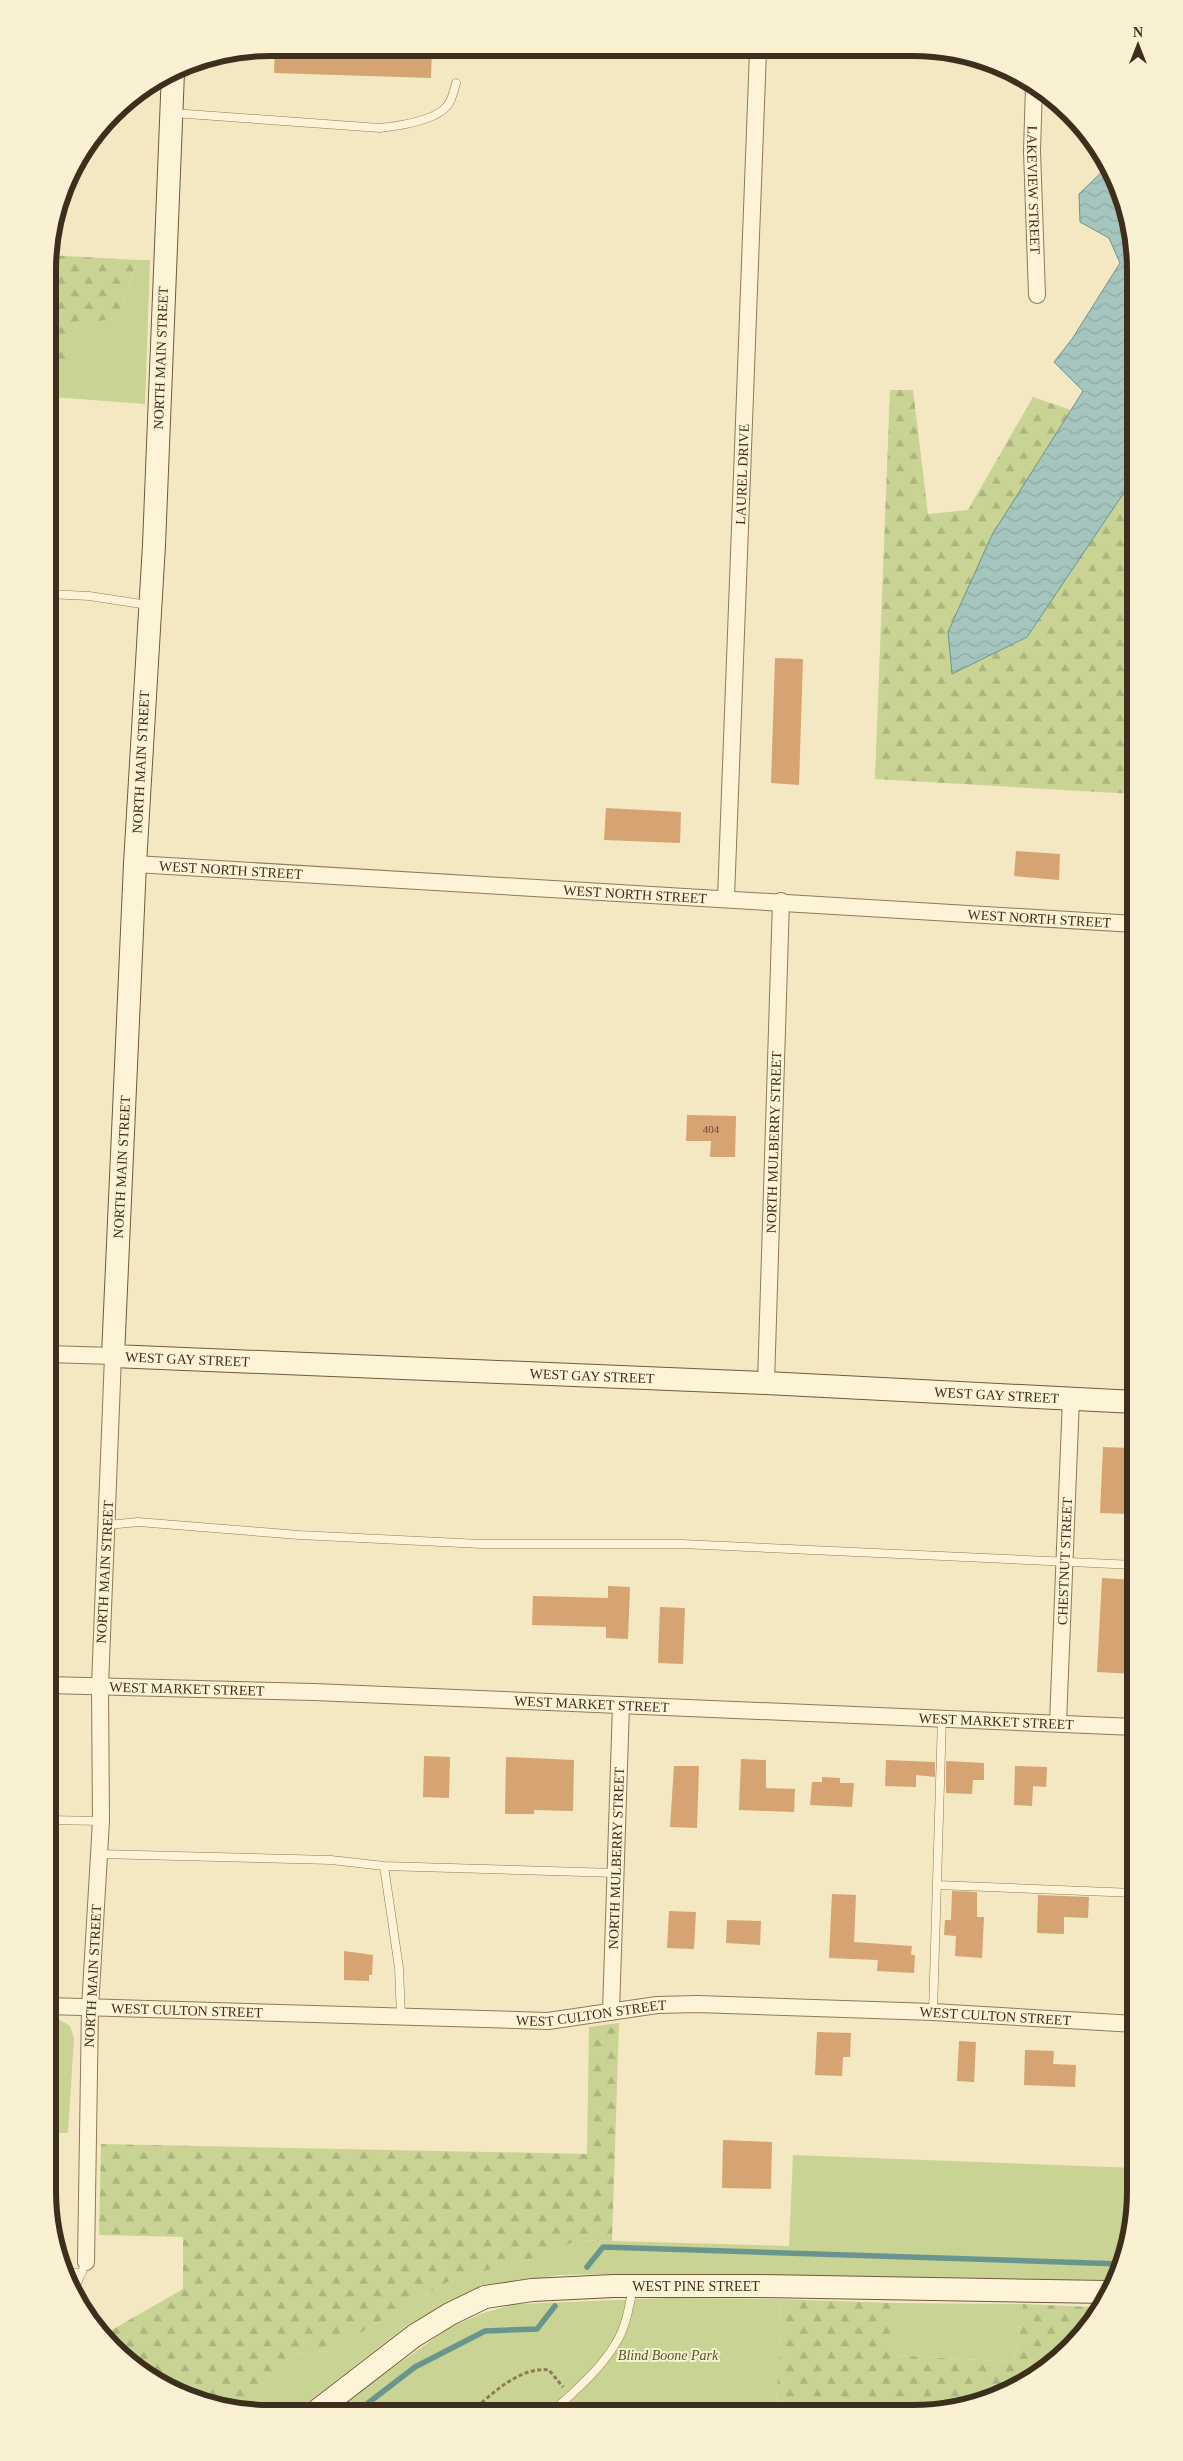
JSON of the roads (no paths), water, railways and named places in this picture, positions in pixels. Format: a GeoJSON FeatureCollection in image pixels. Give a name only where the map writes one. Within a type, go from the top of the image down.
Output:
{"type":"FeatureCollection","features":[{"type":"Feature","properties":{"kind":"street","name":"LAUREL DRIVE"},"geometry":{"type":"LineString","coordinates":[[726,898],[758,56]]}},
{"type":"Feature","properties":{"kind":"street","name":"NORTH MAIN STREET"},"geometry":{"type":"LineString","coordinates":[[84,2268],[90,2008],[101,1821],[100,1686],[108,1524],[113,1356],[135,864],[150,606],[173,80]]}},
{"type":"Feature","properties":{"kind":"street","name":"LAKEVIEW STREET"},"geometry":{"type":"LineString","coordinates":[[1034,93],[1032,151],[1037,295]]}},
{"type":"Feature","properties":{"kind":"street","name":"WEST NORTH STREET"},"geometry":{"type":"LineString","coordinates":[[135,864],[781,901],[1127,923]]}},
{"type":"Feature","properties":{"kind":"street","name":"NORTH MULBERRY STREET"},"geometry":{"type":"LineString","coordinates":[[766,1383],[781,901]]}},
{"type":"Feature","properties":{"kind":"street","name":"WEST GAY STREET"},"geometry":{"type":"LineString","coordinates":[[56,1354],[766,1383],[1127,1402]]}},
{"type":"Feature","properties":{"kind":"street","name":"CHESTNUT STREET"},"geometry":{"type":"LineString","coordinates":[[1058,1722],[1071,1398]]}},
{"type":"Feature","properties":{"kind":"street","name":"WEST MARKET STREET"},"geometry":{"type":"LineString","coordinates":[[56,1685],[305,1692],[1058,1722],[1127,1726]]}},
{"type":"Feature","properties":{"kind":"street","name":"NORTH MULBERRY STREET"},"geometry":{"type":"LineString","coordinates":[[611,2012],[621,1705]]}},
{"type":"Feature","properties":{"kind":"street","name":"WEST CULTON STREET"},"geometry":{"type":"LineString","coordinates":[[56,2006],[548,2021],[657,2005],[697,2004],[933,2012],[1127,2024]]}},
{"type":"Feature","properties":{"kind":"street","name":"WEST PINE STREET"},"geometry":{"type":"LineString","coordinates":[[324,2405],[414,2336],[485,2297],[532,2290],[633,2286],[756,2286],[1101,2292]]}},
{"type":"Feature","properties":{"kind":"lane"},"geometry":{"type":"LineString","coordinates":[[171,113],[380,128],[405,126],[429,117],[447,106],[456,84]]}},
{"type":"Feature","properties":{"kind":"lane"},"geometry":{"type":"LineString","coordinates":[[56,594],[96,597],[150,606]]}},
{"type":"Feature","properties":{"kind":"lane"},"geometry":{"type":"LineString","coordinates":[[108,1524],[138,1522],[298,1535],[481,1544],[682,1544],[1127,1565]]}},
{"type":"Feature","properties":{"kind":"lane"},"geometry":{"type":"LineString","coordinates":[[933,2012],[942,1718]]}},
{"type":"Feature","properties":{"kind":"lane"},"geometry":{"type":"LineString","coordinates":[[56,1820],[101,1821]]}},
{"type":"Feature","properties":{"kind":"lane"},"geometry":{"type":"LineString","coordinates":[[99,1854],[332,1860],[384,1866],[616,1872]]}},
{"type":"Feature","properties":{"kind":"lane"},"geometry":{"type":"LineString","coordinates":[[384,1866],[399,1968],[401,2017]]}},
{"type":"Feature","properties":{"kind":"lane"},"geometry":{"type":"LineString","coordinates":[[936,1885],[1127,1893]]}},
{"type":"Feature","properties":{"kind":"lane"},"geometry":{"type":"LineString","coordinates":[[72,2271],[84,2268]]}},
{"type":"Feature","properties":{"kind":"lane"},"geometry":{"type":"LineString","coordinates":[[77,2283],[84,2268]]}},
{"type":"Feature","properties":{"kind":"lane"},"geometry":{"type":"LineString","coordinates":[[560,2405],[587,2380],[616,2343],[628,2312],[633,2286]]}},
{"type":"Feature","properties":{"kind":"water"},"geometry":{"type":"Polygon","coordinates":[[[1102,171],[1115,202],[1123,229],[1127,270],[1127,488],[1027,637],[952,674],[948,632],[992,535],[1083,391],[1054,362],[1072,339],[1120,263],[1109,238],[1080,222],[1079,194],[1102,171]]]}},
{"type":"Feature","properties":{"kind":"waterway"},"geometry":{"type":"LineString","coordinates":[[587,2267],[603,2247],[1113,2264]]}},
{"type":"Feature","properties":{"kind":"waterway"},"geometry":{"type":"LineString","coordinates":[[366,2405],[415,2367],[485,2331],[537,2329],[555,2306]]}},
{"type":"Feature","properties":{"kind":"park label","name":"Blind Boone Park"},"geometry":{"type":"Point","coordinates":[668,2355]}}]}
